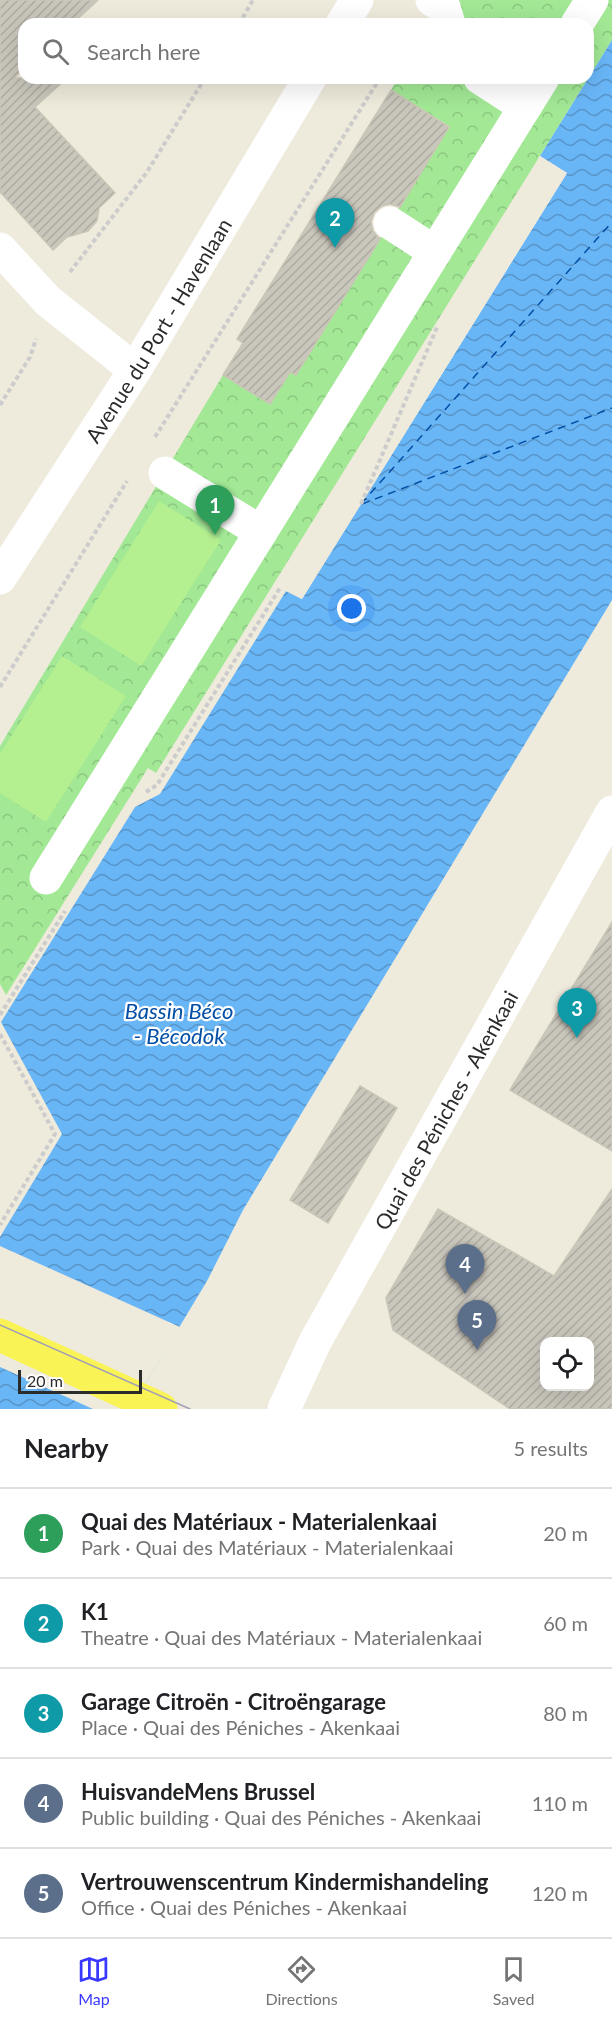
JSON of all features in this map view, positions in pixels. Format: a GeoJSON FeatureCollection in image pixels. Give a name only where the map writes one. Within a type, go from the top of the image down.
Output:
{"type":"FeatureCollection","features":[{"type":"Feature","properties":{"kind":"main road"},"geometry":{"type":"LineString","coordinates":[[0,1335],[149,1404]]}},
{"type":"Feature","properties":{"kind":"street"},"geometry":{"type":"LineString","coordinates":[[346,18],[357,0]]}},
{"type":"Feature","properties":{"kind":"street"},"geometry":{"type":"LineString","coordinates":[[432,0],[444,7],[447,18]]}},
{"type":"Feature","properties":{"kind":"street"},"geometry":{"type":"LineString","coordinates":[[581,18],[592,0]]}},
{"type":"Feature","properties":{"kind":"street","name":"Avenue du Port - Havenlaan"},"geometry":{"type":"LineString","coordinates":[[0,578],[135,370],[306,84]]}},
{"type":"Feature","properties":{"kind":"street"},"geometry":{"type":"LineString","coordinates":[[489,84],[525,107]]}},
{"type":"Feature","properties":{"kind":"street"},"geometry":{"type":"LineString","coordinates":[[46,878],[539,84]]}},
{"type":"Feature","properties":{"kind":"street"},"geometry":{"type":"LineString","coordinates":[[390,223],[435,252]]}},
{"type":"Feature","properties":{"kind":"street"},"geometry":{"type":"LineString","coordinates":[[0,249],[48,301],[135,370]]}},
{"type":"Feature","properties":{"kind":"street"},"geometry":{"type":"LineString","coordinates":[[165,473],[261,532]]}},
{"type":"Feature","properties":{"kind":"street","name":"Quai des Péniches - Akenkaai"},"geometry":{"type":"LineString","coordinates":[[284,1409],[315,1342],[612,812]]}},
{"type":"Feature","properties":{"kind":"path"},"geometry":{"type":"LineString","coordinates":[[242,18],[253,0]]}},
{"type":"Feature","properties":{"kind":"path"},"geometry":{"type":"LineString","coordinates":[[0,405],[30,357],[48,301],[147,172],[201,84]]}},
{"type":"Feature","properties":{"kind":"path"},"geometry":{"type":"LineString","coordinates":[[154,439],[376,84]]}},
{"type":"Feature","properties":{"kind":"path"},"geometry":{"type":"LineString","coordinates":[[361,504],[439,321]]}},
{"type":"Feature","properties":{"kind":"path"},"geometry":{"type":"LineString","coordinates":[[0,687],[130,478]]}},
{"type":"Feature","properties":{"kind":"path"},"geometry":{"type":"LineString","coordinates":[[0,1034],[55,1134],[0,1225]]}},
{"type":"Feature","properties":{"kind":"green space"},"geometry":{"type":"Polygon","coordinates":[[[448,0],[612,0],[612,40],[594,69],[594,18],[437,18],[448,0]]]}},
{"type":"Feature","properties":{"kind":"green space"},"geometry":{"type":"Polygon","coordinates":[[[394,84],[585,84],[156,773],[148,768],[6,995],[0,984],[0,746],[223,375],[270,404],[290,372],[296,375],[449,126],[391,90],[394,84]]]}},
{"type":"Feature","properties":{"kind":"green space"},"geometry":{"type":"Polygon","coordinates":[[[159,501],[221,540],[141,666],[80,627],[159,501]]]}},
{"type":"Feature","properties":{"kind":"green space"},"geometry":{"type":"Polygon","coordinates":[[[62,656],[126,696],[46,822],[0,793],[0,754],[62,656]]]}},
{"type":"Feature","properties":{"kind":"water","name":"Bassin Béco - Bécodok"},"geometry":{"type":"Polygon","coordinates":[[[612,40],[612,600],[243,1210],[207,1281],[130,1409],[0,1409],[0,1237],[62,1134],[1,1022],[135,807],[160,794],[286,591],[302,599],[567,173],[540,156],[585,84],[594,84],[594,69],[612,40]]]}},
{"type":"Feature","properties":{"kind":"pier"},"geometry":{"type":"Polygon","coordinates":[[[540,156],[567,173],[302,599],[284,590],[287,588],[301,595],[563,174],[538,158],[540,156]]]}},
{"type":"Feature","properties":{"kind":"pier"},"geometry":{"type":"Polygon","coordinates":[[[0,1246],[180,1327],[130,1409],[93,1409],[0,1367],[0,1246]]]}},
{"type":"Feature","properties":{"kind":"building"},"geometry":{"type":"Polygon","coordinates":[[[0,0],[98,0],[78,18],[18,18],[18,74],[14,78],[18,78],[18,84],[60,84],[35,107],[115,193],[99,208],[97,221],[88,231],[67,237],[53,250],[0,192],[0,0]]]}},
{"type":"Feature","properties":{"kind":"building"},"geometry":{"type":"Polygon","coordinates":[[[391,90],[449,127],[400,207],[390,204],[382,206],[374,213],[371,222],[373,231],[380,239],[296,375],[290,372],[270,404],[223,375],[243,343],[237,339],[391,90]]]}},
{"type":"Feature","properties":{"kind":"building"},"geometry":{"type":"Polygon","coordinates":[[[612,922],[612,1151],[510,1090],[612,922]]]}},
{"type":"Feature","properties":{"kind":"building"},"geometry":{"type":"Polygon","coordinates":[[[360,1086],[397,1108],[328,1223],[290,1200],[360,1086]]]}},
{"type":"Feature","properties":{"kind":"building"},"geometry":{"type":"Polygon","coordinates":[[[612,1189],[612,1409],[510,1409],[393,1330],[386,1298],[438,1209],[554,1276],[612,1189]]]}},
{"type":"Feature","properties":{"kind":"ferry route"},"geometry":{"type":"LineString","coordinates":[[361,504],[612,222]]}},
{"type":"Feature","properties":{"kind":"ferry route"},"geometry":{"type":"LineString","coordinates":[[362,504],[612,408]]}},
{"type":"Feature","properties":{"kind":"tram line"},"geometry":{"type":"LineString","coordinates":[[0,1325],[190,1409]]}},
{"type":"Feature","properties":{"kind":"place","name":"K1"},"geometry":{"type":"Point","coordinates":[335,248]}},
{"type":"Feature","properties":{"kind":"place","name":"Quai des Matériaux - Materialenkaai"},"geometry":{"type":"Point","coordinates":[215,535]}},
{"type":"Feature","properties":{"kind":"place","name":"Garage Citroën - Citroëngarage"},"geometry":{"type":"Point","coordinates":[577,1038]}},
{"type":"Feature","properties":{"kind":"place","name":"HuisvandeMens Brussel"},"geometry":{"type":"Point","coordinates":[465,1294]}},
{"type":"Feature","properties":{"kind":"place","name":"Vertrouwenscentrum Kindermishandeling"},"geometry":{"type":"Point","coordinates":[477,1350]}}]}
